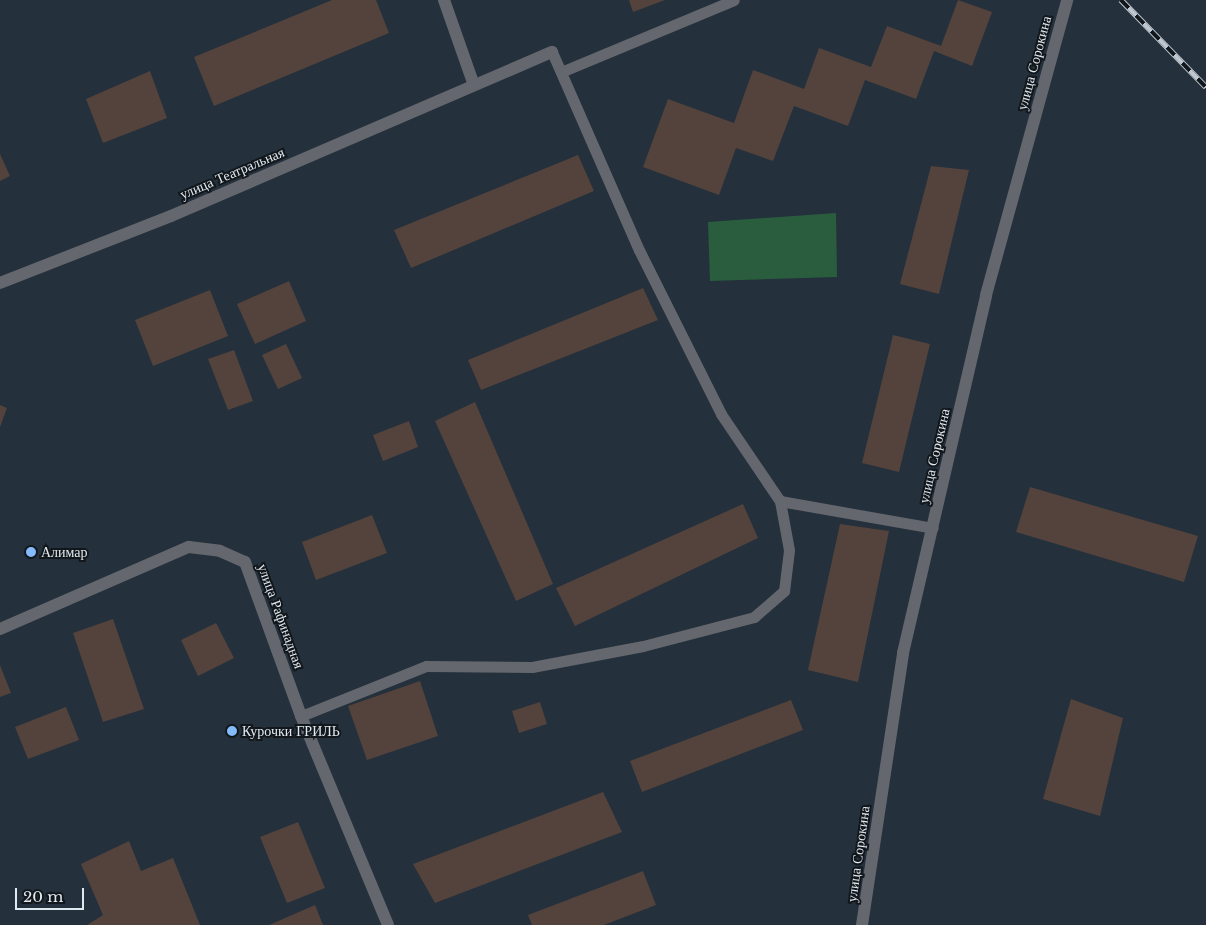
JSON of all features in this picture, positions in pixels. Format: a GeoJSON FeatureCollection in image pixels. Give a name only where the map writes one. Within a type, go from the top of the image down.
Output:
{"type":"FeatureCollection","features":[{"type":"Feature","properties":{"kind":"street"},"geometry":{"type":"LineString","coordinates":[[444,0],[474,85]]}},
{"type":"Feature","properties":{"kind":"street","name":"улица Сорокина"},"geometry":{"type":"LineString","coordinates":[[862,925],[903,652],[986,295],[1067,0]]}},
{"type":"Feature","properties":{"kind":"street","name":"улица Театральная"},"geometry":{"type":"LineString","coordinates":[[0,283],[171,216],[552,52]]}},
{"type":"Feature","properties":{"kind":"street","name":"улица Рафинадная"},"geometry":{"type":"LineString","coordinates":[[0,630],[189,547],[220,550],[245,562],[301,716],[388,925]]}},
{"type":"Feature","properties":{"kind":"lane"},"geometry":{"type":"LineString","coordinates":[[561,72],[734,0]]}},
{"type":"Feature","properties":{"kind":"lane"},"geometry":{"type":"LineString","coordinates":[[301,716],[426,666],[532,667],[643,646],[754,617],[784,591],[789,550],[780,501],[721,414],[639,250],[552,52]]}},
{"type":"Feature","properties":{"kind":"lane"},"geometry":{"type":"LineString","coordinates":[[780,501],[933,528]]}},
{"type":"Feature","properties":{"kind":"green space"},"geometry":{"type":"Polygon","coordinates":[[[836,213],[837,277],[710,281],[708,222],[836,213]]]}},
{"type":"Feature","properties":{"kind":"building"},"geometry":{"type":"Polygon","coordinates":[[[332,0],[376,0],[389,33],[214,106],[194,57],[332,0]]]}},
{"type":"Feature","properties":{"kind":"building"},"geometry":{"type":"Polygon","coordinates":[[[629,0],[665,0],[633,12],[629,0]]]}},
{"type":"Feature","properties":{"kind":"building"},"geometry":{"type":"Polygon","coordinates":[[[958,0],[992,12],[972,66],[934,51],[916,99],[865,80],[848,126],[794,106],[773,161],[736,148],[719,195],[643,167],[668,99],[734,123],[753,70],[804,89],[819,48],[871,67],[887,26],[941,46],[958,0]]]}},
{"type":"Feature","properties":{"kind":"building"},"geometry":{"type":"Polygon","coordinates":[[[150,71],[167,118],[103,143],[86,99],[150,71]]]}},
{"type":"Feature","properties":{"kind":"building"},"geometry":{"type":"Polygon","coordinates":[[[0,154],[10,176],[0,181],[0,154]]]}},
{"type":"Feature","properties":{"kind":"building"},"geometry":{"type":"Polygon","coordinates":[[[578,155],[594,191],[411,268],[394,230],[578,155]]]}},
{"type":"Feature","properties":{"kind":"building"},"geometry":{"type":"Polygon","coordinates":[[[931,166],[969,170],[939,294],[900,284],[931,166]]]}},
{"type":"Feature","properties":{"kind":"building"},"geometry":{"type":"Polygon","coordinates":[[[289,281],[306,321],[255,344],[237,304],[289,281]]]}},
{"type":"Feature","properties":{"kind":"building"},"geometry":{"type":"Polygon","coordinates":[[[643,288],[658,320],[481,390],[468,360],[643,288]]]}},
{"type":"Feature","properties":{"kind":"building"},"geometry":{"type":"Polygon","coordinates":[[[210,290],[228,336],[153,366],[135,320],[210,290]]]}},
{"type":"Feature","properties":{"kind":"building"},"geometry":{"type":"Polygon","coordinates":[[[893,335],[930,344],[899,472],[862,463],[893,335]]]}},
{"type":"Feature","properties":{"kind":"building"},"geometry":{"type":"Polygon","coordinates":[[[286,344],[302,378],[278,389],[262,355],[286,344]]]}},
{"type":"Feature","properties":{"kind":"building"},"geometry":{"type":"Polygon","coordinates":[[[234,350],[253,401],[228,410],[208,359],[234,350]]]}},
{"type":"Feature","properties":{"kind":"building"},"geometry":{"type":"Polygon","coordinates":[[[475,402],[553,584],[516,601],[435,421],[475,402]]]}},
{"type":"Feature","properties":{"kind":"building"},"geometry":{"type":"Polygon","coordinates":[[[0,405],[7,408],[0,427],[0,405]]]}},
{"type":"Feature","properties":{"kind":"building"},"geometry":{"type":"Polygon","coordinates":[[[409,421],[418,447],[383,461],[373,435],[409,421]]]}},
{"type":"Feature","properties":{"kind":"building"},"geometry":{"type":"Polygon","coordinates":[[[1030,487],[1198,536],[1184,582],[1016,532],[1030,487]]]}},
{"type":"Feature","properties":{"kind":"building"},"geometry":{"type":"Polygon","coordinates":[[[743,504],[758,538],[575,626],[556,588],[743,504]]]}},
{"type":"Feature","properties":{"kind":"building"},"geometry":{"type":"Polygon","coordinates":[[[372,515],[387,553],[316,580],[302,542],[372,515]]]}},
{"type":"Feature","properties":{"kind":"building"},"geometry":{"type":"Polygon","coordinates":[[[840,524],[889,531],[858,682],[808,670],[840,524]]]}},
{"type":"Feature","properties":{"kind":"building"},"geometry":{"type":"Polygon","coordinates":[[[113,619],[144,709],[103,722],[73,633],[113,619]]]}},
{"type":"Feature","properties":{"kind":"building"},"geometry":{"type":"Polygon","coordinates":[[[216,623],[234,658],[198,676],[181,640],[216,623]]]}},
{"type":"Feature","properties":{"kind":"building"},"geometry":{"type":"Polygon","coordinates":[[[0,665],[11,693],[0,697],[0,665]]]}},
{"type":"Feature","properties":{"kind":"building"},"geometry":{"type":"Polygon","coordinates":[[[420,681],[438,736],[367,760],[348,706],[420,681]]]}},
{"type":"Feature","properties":{"kind":"building"},"geometry":{"type":"Polygon","coordinates":[[[1071,699],[1123,718],[1100,816],[1043,799],[1071,699]]]}},
{"type":"Feature","properties":{"kind":"building"},"geometry":{"type":"Polygon","coordinates":[[[791,700],[803,730],[642,792],[630,761],[791,700]]]}},
{"type":"Feature","properties":{"kind":"building"},"geometry":{"type":"Polygon","coordinates":[[[540,702],[547,724],[519,733],[512,711],[540,702]]]}},
{"type":"Feature","properties":{"kind":"building"},"geometry":{"type":"Polygon","coordinates":[[[66,707],[79,740],[28,759],[15,727],[66,707]]]}},
{"type":"Feature","properties":{"kind":"building"},"geometry":{"type":"Polygon","coordinates":[[[603,792],[622,832],[435,903],[413,864],[603,792]]]}},
{"type":"Feature","properties":{"kind":"building"},"geometry":{"type":"Polygon","coordinates":[[[298,822],[325,888],[287,903],[260,837],[298,822]]]}},
{"type":"Feature","properties":{"kind":"building"},"geometry":{"type":"Polygon","coordinates":[[[129,841],[141,871],[173,858],[200,925],[87,925],[103,915],[81,864],[129,841]]]}},
{"type":"Feature","properties":{"kind":"building"},"geometry":{"type":"Polygon","coordinates":[[[643,871],[656,905],[604,925],[532,925],[528,915],[643,871]]]}},
{"type":"Feature","properties":{"kind":"building"},"geometry":{"type":"Polygon","coordinates":[[[315,905],[323,925],[269,925],[315,905]]]}},
{"type":"Feature","properties":{"kind":"railway"},"geometry":{"type":"LineString","coordinates":[[1121,0],[1206,87]]}},
{"type":"Feature","properties":{"kind":"place","name":"Алимар"},"geometry":{"type":"Point","coordinates":[31,552]}},
{"type":"Feature","properties":{"kind":"place","name":"Курочки ГРИЛЬ"},"geometry":{"type":"Point","coordinates":[232,731]}}]}
